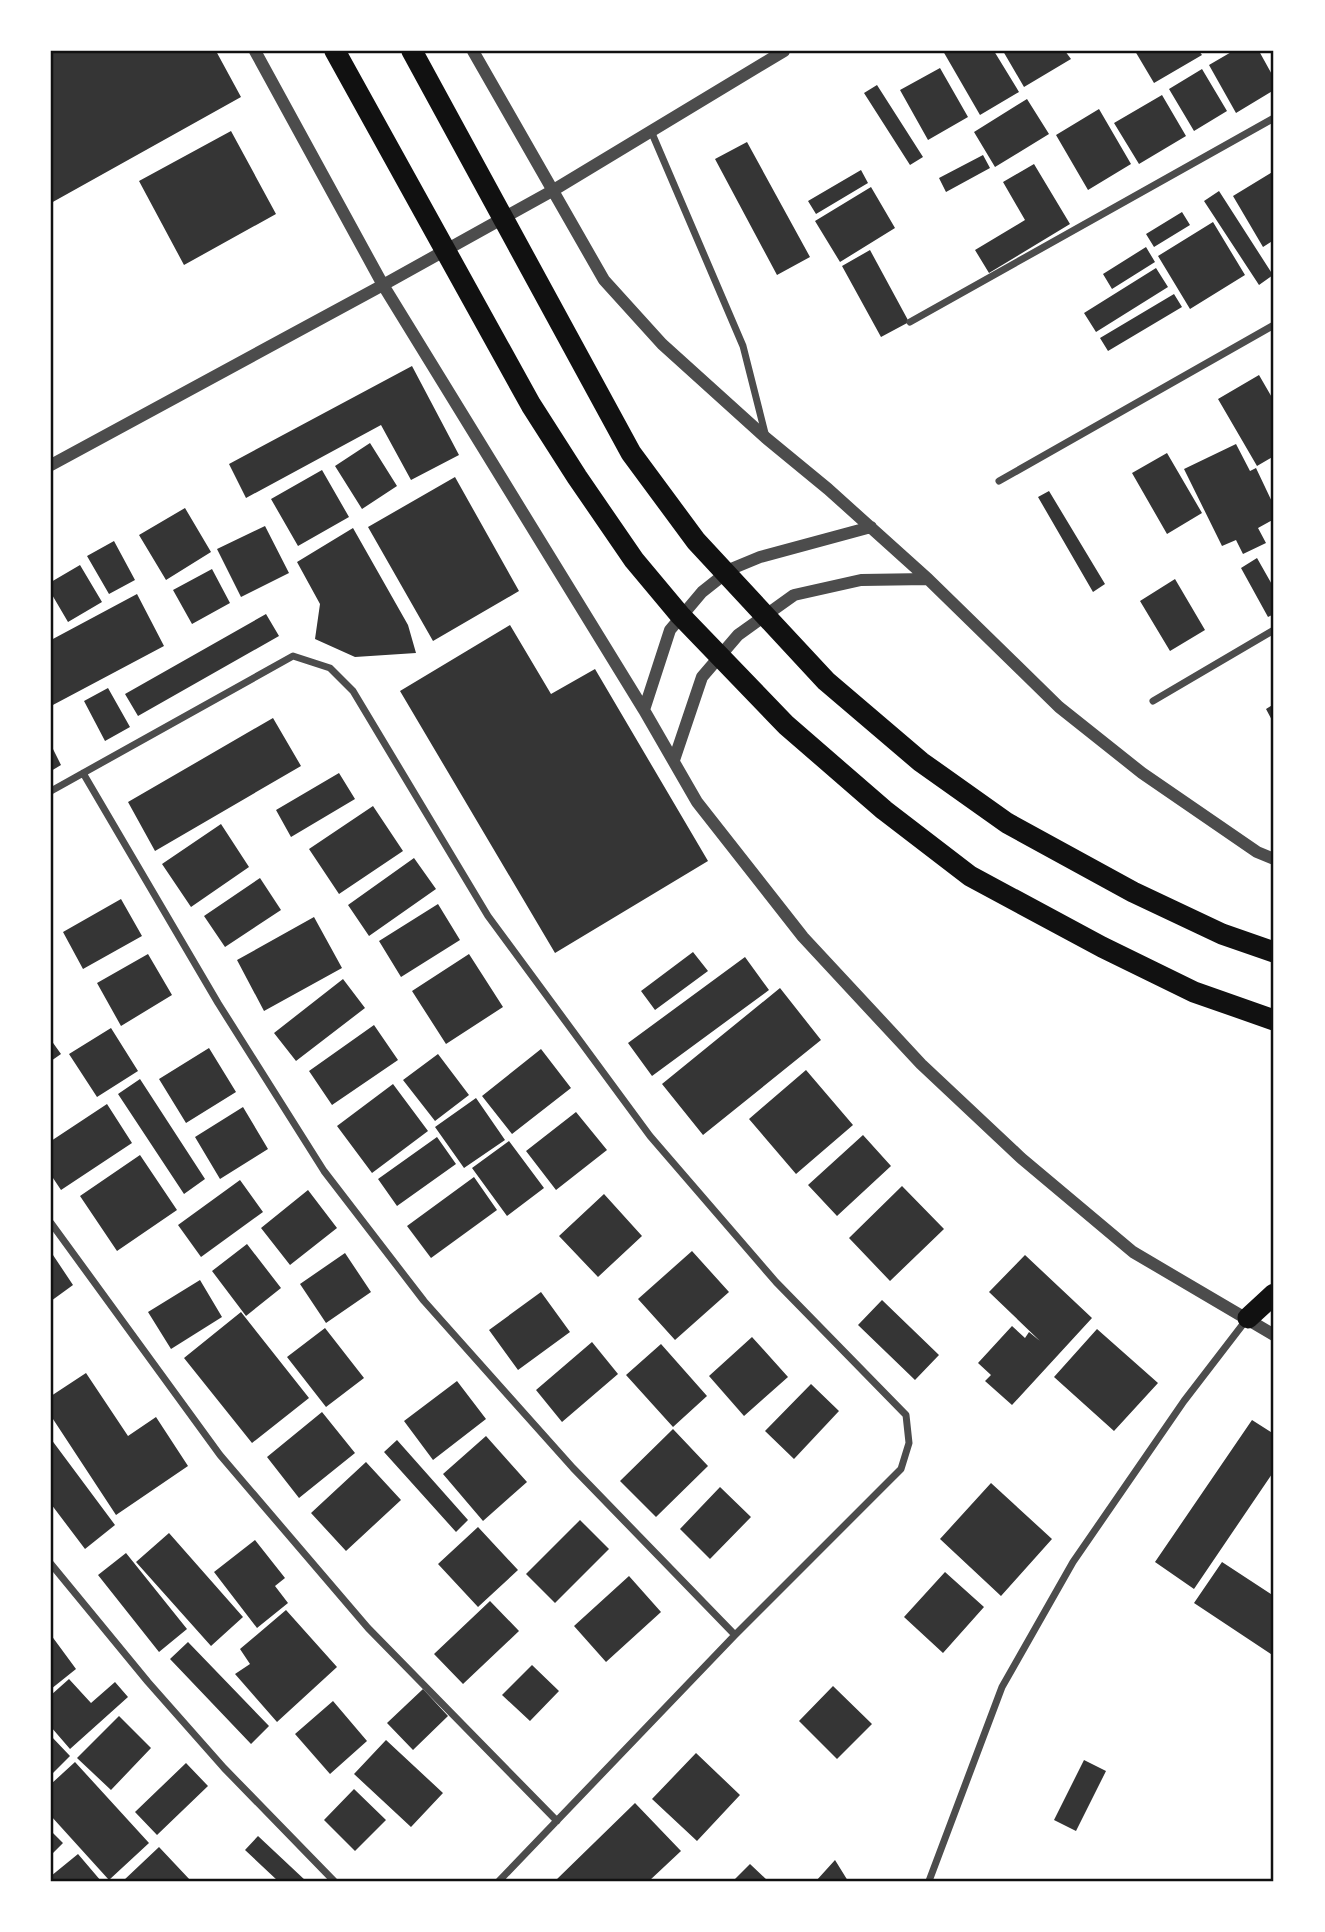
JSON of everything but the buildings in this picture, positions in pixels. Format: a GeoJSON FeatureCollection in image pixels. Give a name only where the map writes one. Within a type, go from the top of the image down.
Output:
{"type":"FeatureCollection","features":[{"type":"Feature","properties":{"kind":"highway"},"geometry":{"type":"LineString","coordinates":[[335,51],[531,405],[577,477],[620,539],[680,615],[786,726],[884,810],[970,876],[1102,947],[1194,992],[1274,1020]]}},
{"type":"Feature","properties":{"kind":"highway"},"geometry":{"type":"LineString","coordinates":[[412,51],[631,453],[696,541],[826,681],[921,762],[1007,823],[1144,897],[1222,934],[1274,952]]}},
{"type":"Feature","properties":{"kind":"highway"},"geometry":{"type":"LineString","coordinates":[[1248,1318],[1274,1294]]}},
{"type":"Feature","properties":{"kind":"street"},"geometry":{"type":"LineString","coordinates":[[255,51],[383,285],[644,710],[697,802],[803,937],[920,1064],[1021,1158],[1133,1252],[1274,1335]]}},
{"type":"Feature","properties":{"kind":"street"},"geometry":{"type":"LineString","coordinates":[[473,51],[604,280],[662,344],[928,579],[1059,707],[1142,773],[1257,852],[1274,859]]}},
{"type":"Feature","properties":{"kind":"street"},"geometry":{"type":"LineString","coordinates":[[51,465],[552,191],[784,51]]}},
{"type":"Feature","properties":{"kind":"street"},"geometry":{"type":"LineString","coordinates":[[910,322],[1274,118]]}},
{"type":"Feature","properties":{"kind":"street"},"geometry":{"type":"LineString","coordinates":[[650,130],[743,346],[766,438]]}},
{"type":"Feature","properties":{"kind":"street"},"geometry":{"type":"LineString","coordinates":[[999,481],[1274,325]]}},
{"type":"Feature","properties":{"kind":"street"},"geometry":{"type":"LineString","coordinates":[[644,710],[670,630],[702,593],[731,569],[760,557],[871,527]]}},
{"type":"Feature","properties":{"kind":"street"},"geometry":{"type":"LineString","coordinates":[[674,760],[702,677],[738,635],[794,595],[861,580],[928,579]]}},
{"type":"Feature","properties":{"kind":"street"},"geometry":{"type":"LineString","coordinates":[[1153,701],[1274,630]]}},
{"type":"Feature","properties":{"kind":"street"},"geometry":{"type":"LineString","coordinates":[[51,791],[293,656],[331,668],[353,691],[488,916],[650,1136],[775,1282],[906,1415],[909,1443],[901,1469],[735,1635],[499,1881]]}},
{"type":"Feature","properties":{"kind":"street"},"geometry":{"type":"LineString","coordinates":[[83,773],[218,1003],[324,1171],[424,1301],[573,1468],[735,1635]]}},
{"type":"Feature","properties":{"kind":"street"},"geometry":{"type":"LineString","coordinates":[[51,1223],[220,1455],[368,1628],[556,1821]]}},
{"type":"Feature","properties":{"kind":"street"},"geometry":{"type":"LineString","coordinates":[[929,1881],[1002,1687],[1073,1562],[1184,1401],[1248,1318]]}},
{"type":"Feature","properties":{"kind":"street"},"geometry":{"type":"LineString","coordinates":[[51,1564],[148,1682],[225,1768],[334,1881]]}}]}
